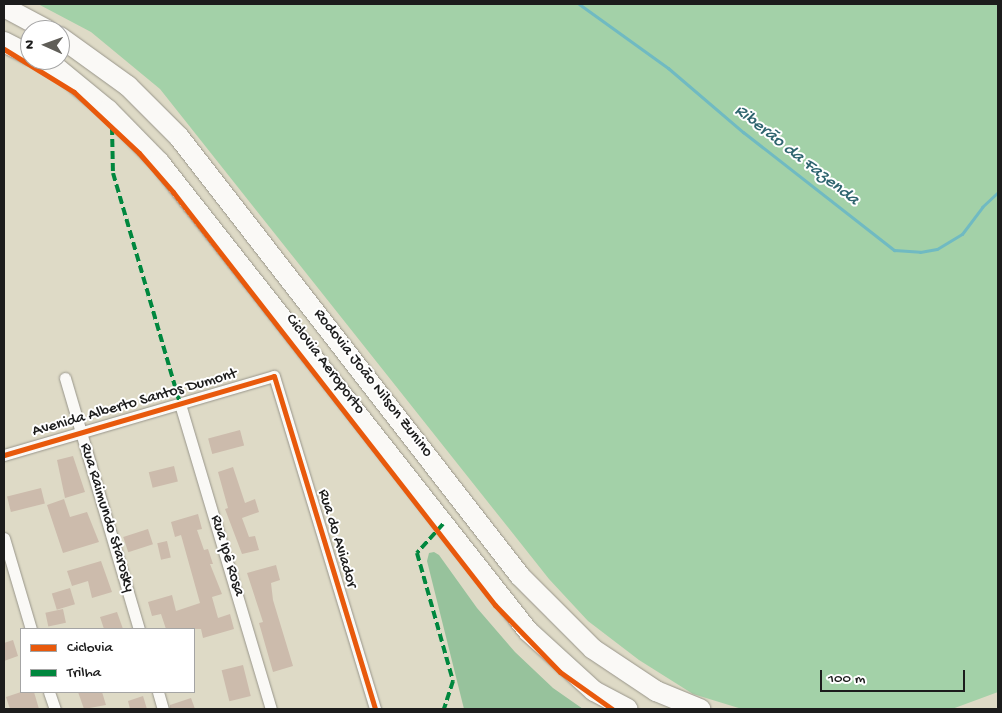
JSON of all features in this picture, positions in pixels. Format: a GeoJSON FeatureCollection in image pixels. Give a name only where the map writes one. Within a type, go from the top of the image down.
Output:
{"type":"FeatureCollection","features":[{"type":"Feature","properties":{"kind":"highway"},"geometry":{"type":"LineString","coordinates":[[4,7],[28,20]]}},
{"type":"Feature","properties":{"kind":"highway"},"geometry":{"type":"LineString","coordinates":[[4,42],[20,50]]}},
{"type":"Feature","properties":{"kind":"highway","name":"Rodovia João Nilson Zunino"},"geometry":{"type":"LineString","coordinates":[[70,44],[128,86],[179,138],[520,576],[593,649],[656,691],[700,709]]}},
{"type":"Feature","properties":{"kind":"highway","name":"Rodovia João Nilson Zunino"},"geometry":{"type":"LineString","coordinates":[[59,70],[108,110],[159,162],[528,631],[594,691],[628,709]]}},
{"type":"Feature","properties":{"kind":"street","name":"Avenida Alberto Santos Dumont"},"geometry":{"type":"LineString","coordinates":[[4,456],[274,376]]}},
{"type":"Feature","properties":{"kind":"street","name":"Rua do Aviador"},"geometry":{"type":"LineString","coordinates":[[274,376],[375,709]]}},
{"type":"Feature","properties":{"kind":"street","name":"Rua Raimundo Starosky"},"geometry":{"type":"LineString","coordinates":[[65,378],[140,628]]}},
{"type":"Feature","properties":{"kind":"street","name":"Rua Ipê Rosa"},"geometry":{"type":"LineString","coordinates":[[180,404],[271,709]]}},
{"type":"Feature","properties":{"kind":"street"},"geometry":{"type":"LineString","coordinates":[[4,538],[31,628]]}},
{"type":"Feature","properties":{"kind":"street"},"geometry":{"type":"LineString","coordinates":[[50,693],[55,709]]}},
{"type":"Feature","properties":{"kind":"street"},"geometry":{"type":"LineString","coordinates":[[158,693],[163,709]]}},
{"type":"Feature","properties":{"kind":"green space"},"geometry":{"type":"Polygon","coordinates":[[[38,4],[998,4],[998,692],[952,709],[742,709],[693,694],[639,660],[588,621],[549,579],[160,89],[91,32],[38,4]]]}},
{"type":"Feature","properties":{"kind":"green space"},"geometry":{"type":"Polygon","coordinates":[[[434,552],[439,555],[477,608],[515,652],[553,688],[583,709],[464,709],[427,561],[429,553],[434,552]]]}},
{"type":"Feature","properties":{"kind":"building"},"geometry":{"type":"Polygon","coordinates":[[[240,430],[244,445],[212,454],[208,439],[240,430]]]}},
{"type":"Feature","properties":{"kind":"building"},"geometry":{"type":"Polygon","coordinates":[[[73,456],[85,492],[65,498],[57,460],[73,456]]]}},
{"type":"Feature","properties":{"kind":"building"},"geometry":{"type":"Polygon","coordinates":[[[174,466],[178,482],[153,488],[149,472],[174,466]]]}},
{"type":"Feature","properties":{"kind":"building"},"geometry":{"type":"Polygon","coordinates":[[[233,467],[245,503],[255,499],[259,512],[242,518],[249,537],[255,536],[259,550],[242,554],[225,509],[228,508],[218,472],[233,467]]]}},
{"type":"Feature","properties":{"kind":"building"},"geometry":{"type":"Polygon","coordinates":[[[41,488],[45,504],[11,512],[7,496],[41,488]]]}},
{"type":"Feature","properties":{"kind":"building"},"geometry":{"type":"Polygon","coordinates":[[[64,499],[70,517],[87,512],[99,542],[63,553],[47,505],[64,499]]]}},
{"type":"Feature","properties":{"kind":"building"},"geometry":{"type":"Polygon","coordinates":[[[198,514],[202,529],[197,530],[204,550],[208,549],[213,564],[210,564],[222,594],[212,597],[218,618],[230,614],[234,629],[203,638],[201,629],[166,628],[161,614],[152,616],[148,602],[172,595],[176,611],[200,603],[181,535],[175,537],[171,522],[198,514]]]}},
{"type":"Feature","properties":{"kind":"building"},"geometry":{"type":"Polygon","coordinates":[[[148,529],[153,544],[128,552],[123,537],[148,529]]]}},
{"type":"Feature","properties":{"kind":"building"},"geometry":{"type":"Polygon","coordinates":[[[167,541],[171,558],[161,560],[157,543],[167,541]]]}},
{"type":"Feature","properties":{"kind":"building"},"geometry":{"type":"Polygon","coordinates":[[[101,561],[112,592],[92,598],[88,581],[72,586],[67,571],[101,561]]]}},
{"type":"Feature","properties":{"kind":"building"},"geometry":{"type":"Polygon","coordinates":[[[276,565],[280,580],[271,583],[273,600],[293,666],[273,672],[259,623],[263,622],[247,573],[276,565]]]}},
{"type":"Feature","properties":{"kind":"building"},"geometry":{"type":"Polygon","coordinates":[[[70,588],[75,604],[57,610],[52,594],[70,588]]]}},
{"type":"Feature","properties":{"kind":"building"},"geometry":{"type":"Polygon","coordinates":[[[63,609],[66,623],[48,626],[45,613],[63,609]]]}},
{"type":"Feature","properties":{"kind":"building"},"geometry":{"type":"Polygon","coordinates":[[[117,612],[123,628],[104,628],[100,617],[117,612]]]}},
{"type":"Feature","properties":{"kind":"building"},"geometry":{"type":"Polygon","coordinates":[[[13,640],[18,656],[4,661],[4,643],[13,640]]]}},
{"type":"Feature","properties":{"kind":"building"},"geometry":{"type":"Polygon","coordinates":[[[243,665],[251,696],[229,701],[222,670],[243,665]]]}},
{"type":"Feature","properties":{"kind":"building"},"geometry":{"type":"Polygon","coordinates":[[[20,692],[34,693],[39,709],[10,709],[6,697],[20,692]]]}},
{"type":"Feature","properties":{"kind":"building"},"geometry":{"type":"Polygon","coordinates":[[[78,693],[102,693],[106,705],[84,709],[78,693]]]}},
{"type":"Feature","properties":{"kind":"building"},"geometry":{"type":"Polygon","coordinates":[[[143,696],[147,709],[130,709],[128,701],[143,696]]]}},
{"type":"Feature","properties":{"kind":"building"},"geometry":{"type":"Polygon","coordinates":[[[191,698],[195,709],[170,709],[170,705],[191,698]]]}},
{"type":"Feature","properties":{"kind":"waterway","name":"Riberão da Fazenda"},"geometry":{"type":"LineString","coordinates":[[579,4],[668,68],[743,132],[894,250],[920,252],[937,249],[962,234],[982,207],[998,192]]}},
{"type":"Feature","properties":{"kind":"marked path"},"geometry":{"type":"LineString","coordinates":[[112,127],[113,173],[180,404]]}},
{"type":"Feature","properties":{"kind":"marked path"},"geometry":{"type":"LineString","coordinates":[[443,524],[417,553],[453,681],[444,709]]}},
{"type":"Feature","properties":{"kind":"cycle path","name":"Ciclovia Aeroporto"},"geometry":{"type":"LineString","coordinates":[[4,49],[74,92],[139,153],[173,192],[495,605],[560,672],[612,709]]}},
{"type":"Feature","properties":{"kind":"cycle path"},"geometry":{"type":"LineString","coordinates":[[4,455],[274,376],[375,709]]}}]}
